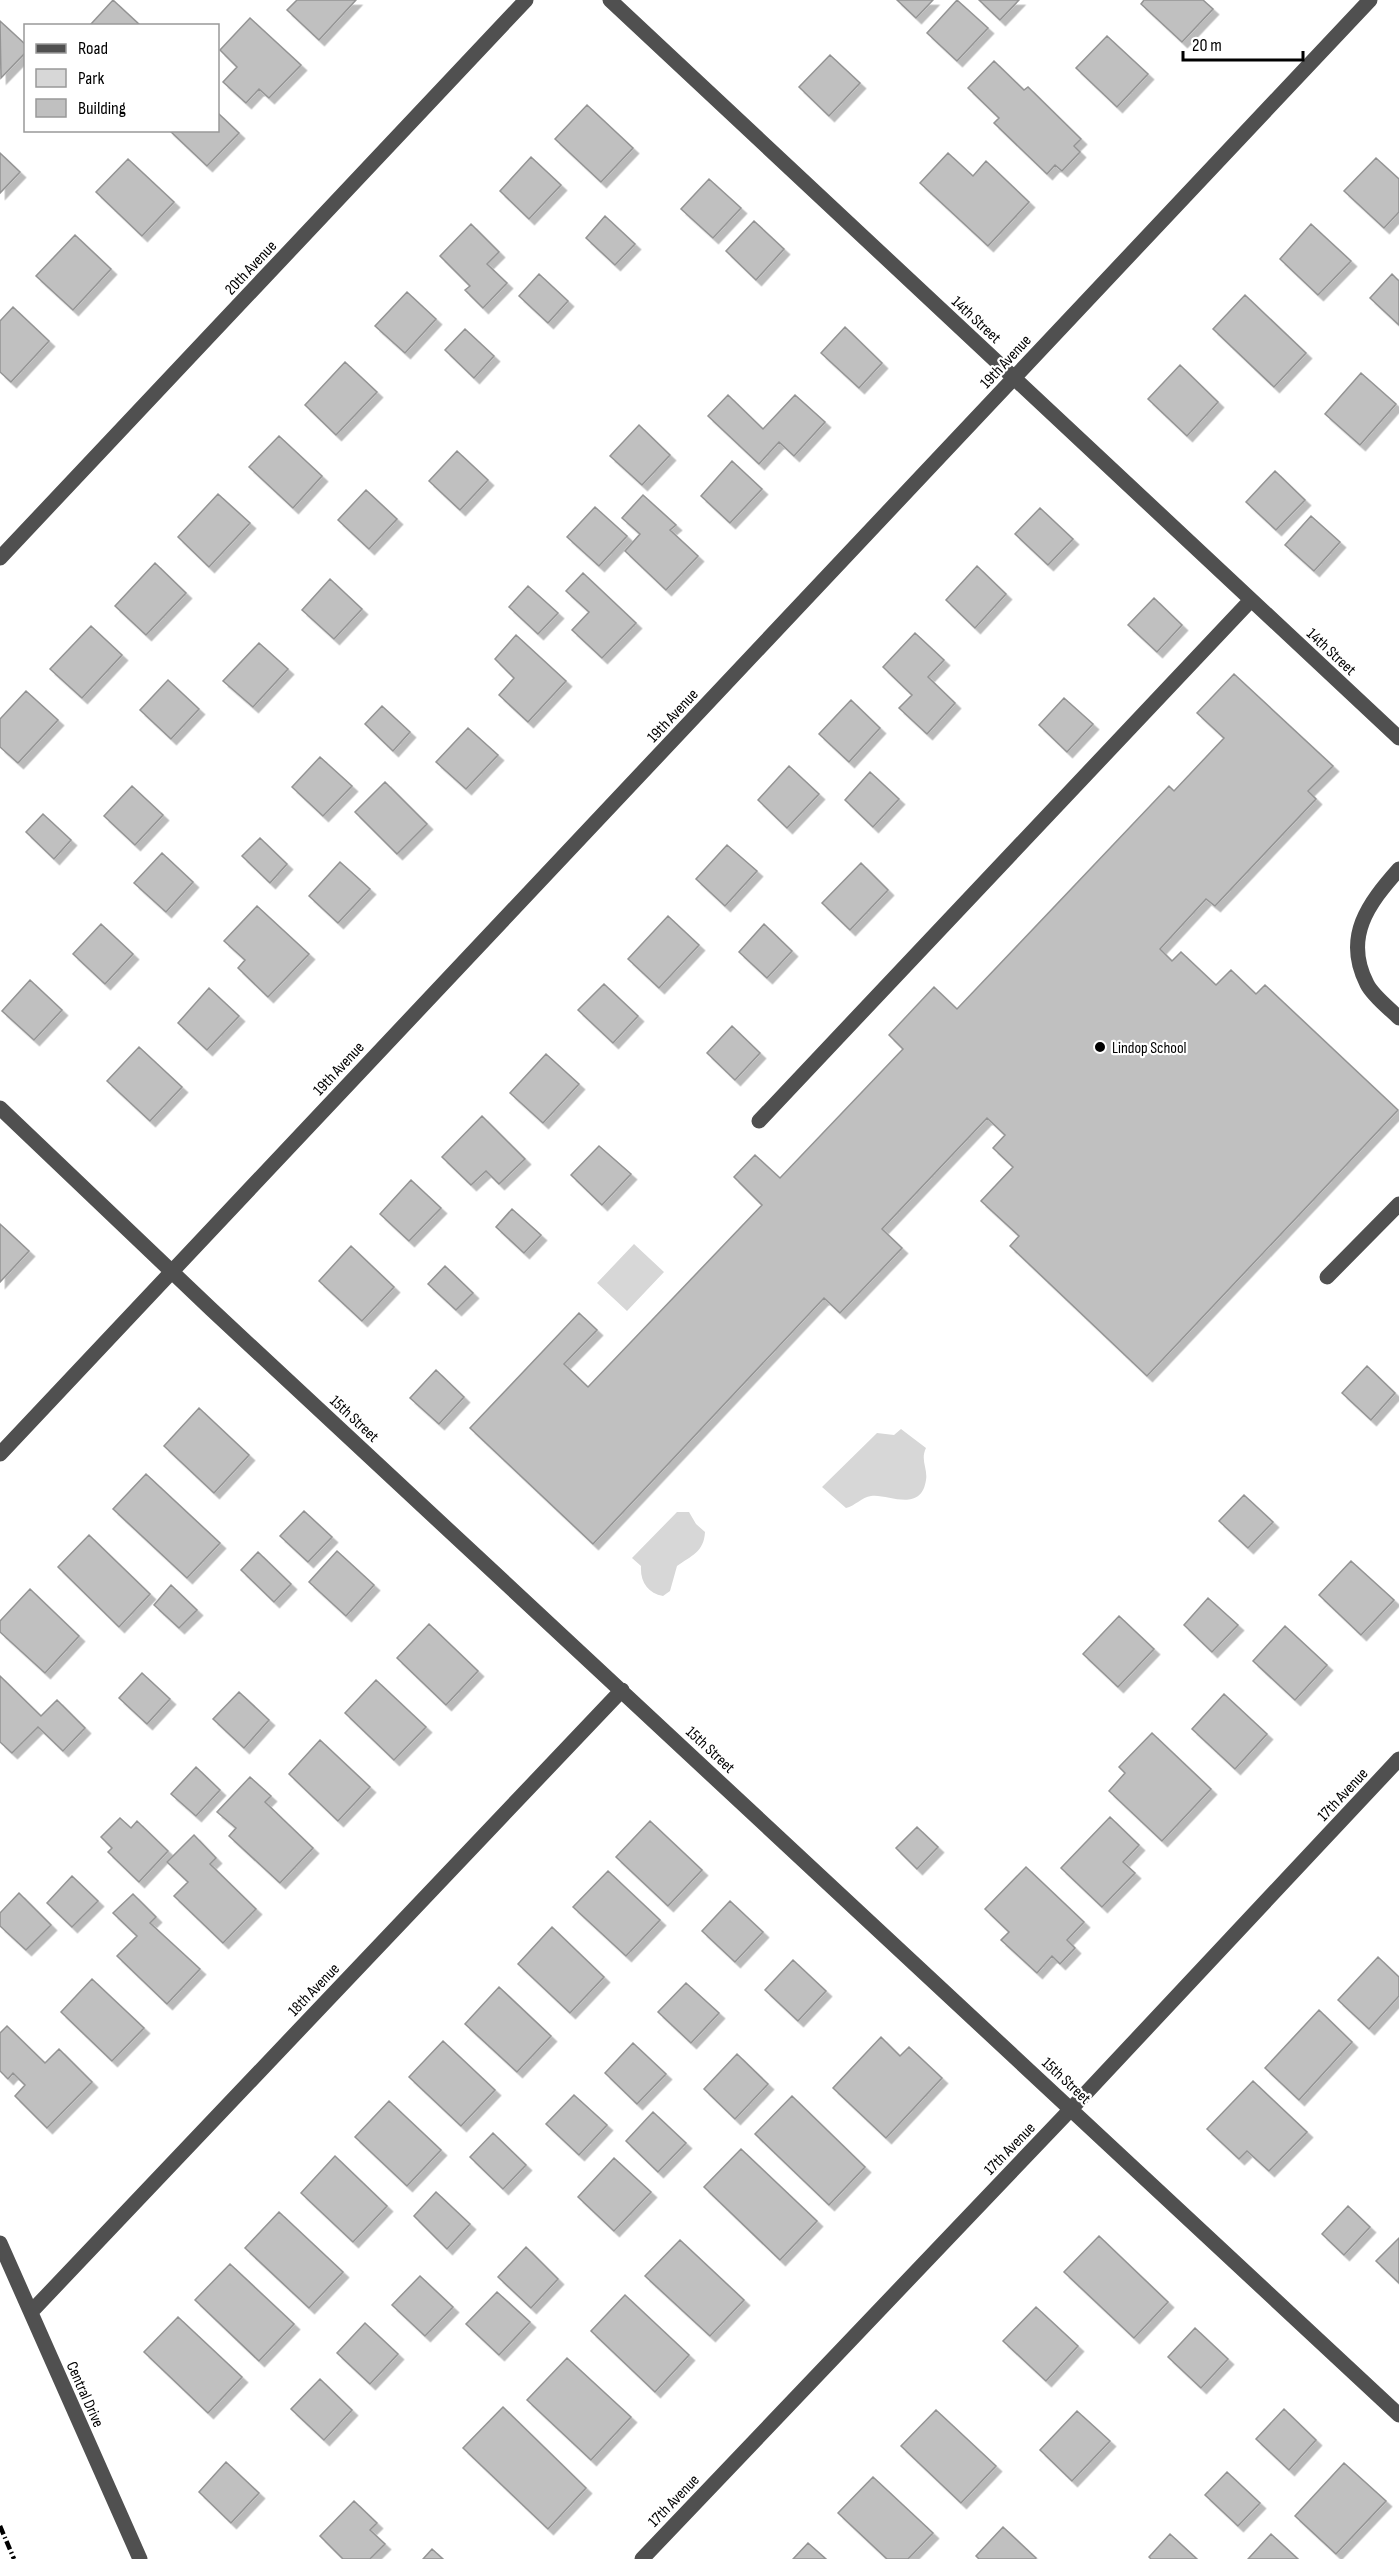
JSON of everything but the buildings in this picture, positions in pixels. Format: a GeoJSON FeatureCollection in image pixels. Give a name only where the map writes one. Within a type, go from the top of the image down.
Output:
{"type":"FeatureCollection","features":[{"type":"Feature","properties":{"kind":"street","name":"20th Avenue"},"geometry":{"type":"LineString","coordinates":[[0,558],[526,0]]}},
{"type":"Feature","properties":{"kind":"street","name":"14th Street"},"geometry":{"type":"LineString","coordinates":[[610,0],[1399,738]]}},
{"type":"Feature","properties":{"kind":"street","name":"19th Avenue"},"geometry":{"type":"LineString","coordinates":[[0,1454],[1370,0]]}},
{"type":"Feature","properties":{"kind":"street"},"geometry":{"type":"LineString","coordinates":[[759,1121],[1251,600]]}},
{"type":"Feature","properties":{"kind":"street"},"geometry":{"type":"LineString","coordinates":[[1397,876],[1363,915],[1355,947],[1367,986],[1399,1018]]}},
{"type":"Feature","properties":{"kind":"street","name":"15th Street"},"geometry":{"type":"LineString","coordinates":[[0,1108],[172,1272],[1399,2415]]}},
{"type":"Feature","properties":{"kind":"street"},"geometry":{"type":"LineString","coordinates":[[1327,1277],[1399,1204]]}},
{"type":"Feature","properties":{"kind":"street","name":"18th Avenue"},"geometry":{"type":"LineString","coordinates":[[31,2312],[622,1690]]}},
{"type":"Feature","properties":{"kind":"street","name":"17th Avenue"},"geometry":{"type":"LineString","coordinates":[[642,2559],[1071,2109],[1399,1759]]}},
{"type":"Feature","properties":{"kind":"street","name":"Central Drive"},"geometry":{"type":"LineString","coordinates":[[0,2243],[140,2559]]}},
{"type":"Feature","properties":{"kind":"green space"},"geometry":{"type":"Polygon","coordinates":[[[634,1244],[664,1272],[627,1311],[597,1283],[634,1244]]]}},
{"type":"Feature","properties":{"kind":"green space"},"geometry":{"type":"Polygon","coordinates":[[[901,1429],[926,1448],[924,1457],[926,1480],[918,1496],[903,1500],[871,1496],[846,1508],[822,1487],[877,1433],[894,1435],[901,1429]]]}},
{"type":"Feature","properties":{"kind":"green space"},"geometry":{"type":"Polygon","coordinates":[[[677,1512],[689,1512],[696,1524],[705,1532],[704,1539],[696,1553],[677,1566],[670,1591],[663,1596],[646,1586],[641,1566],[632,1558],[677,1512]]]}},
{"type":"Feature","properties":{"kind":"railway"},"geometry":{"type":"LineString","coordinates":[[0,2526],[14,2559]]}},
{"type":"Feature","properties":{"kind":"place","name":"Lindop School"},"geometry":{"type":"Point","coordinates":[1100,1047]}}]}
